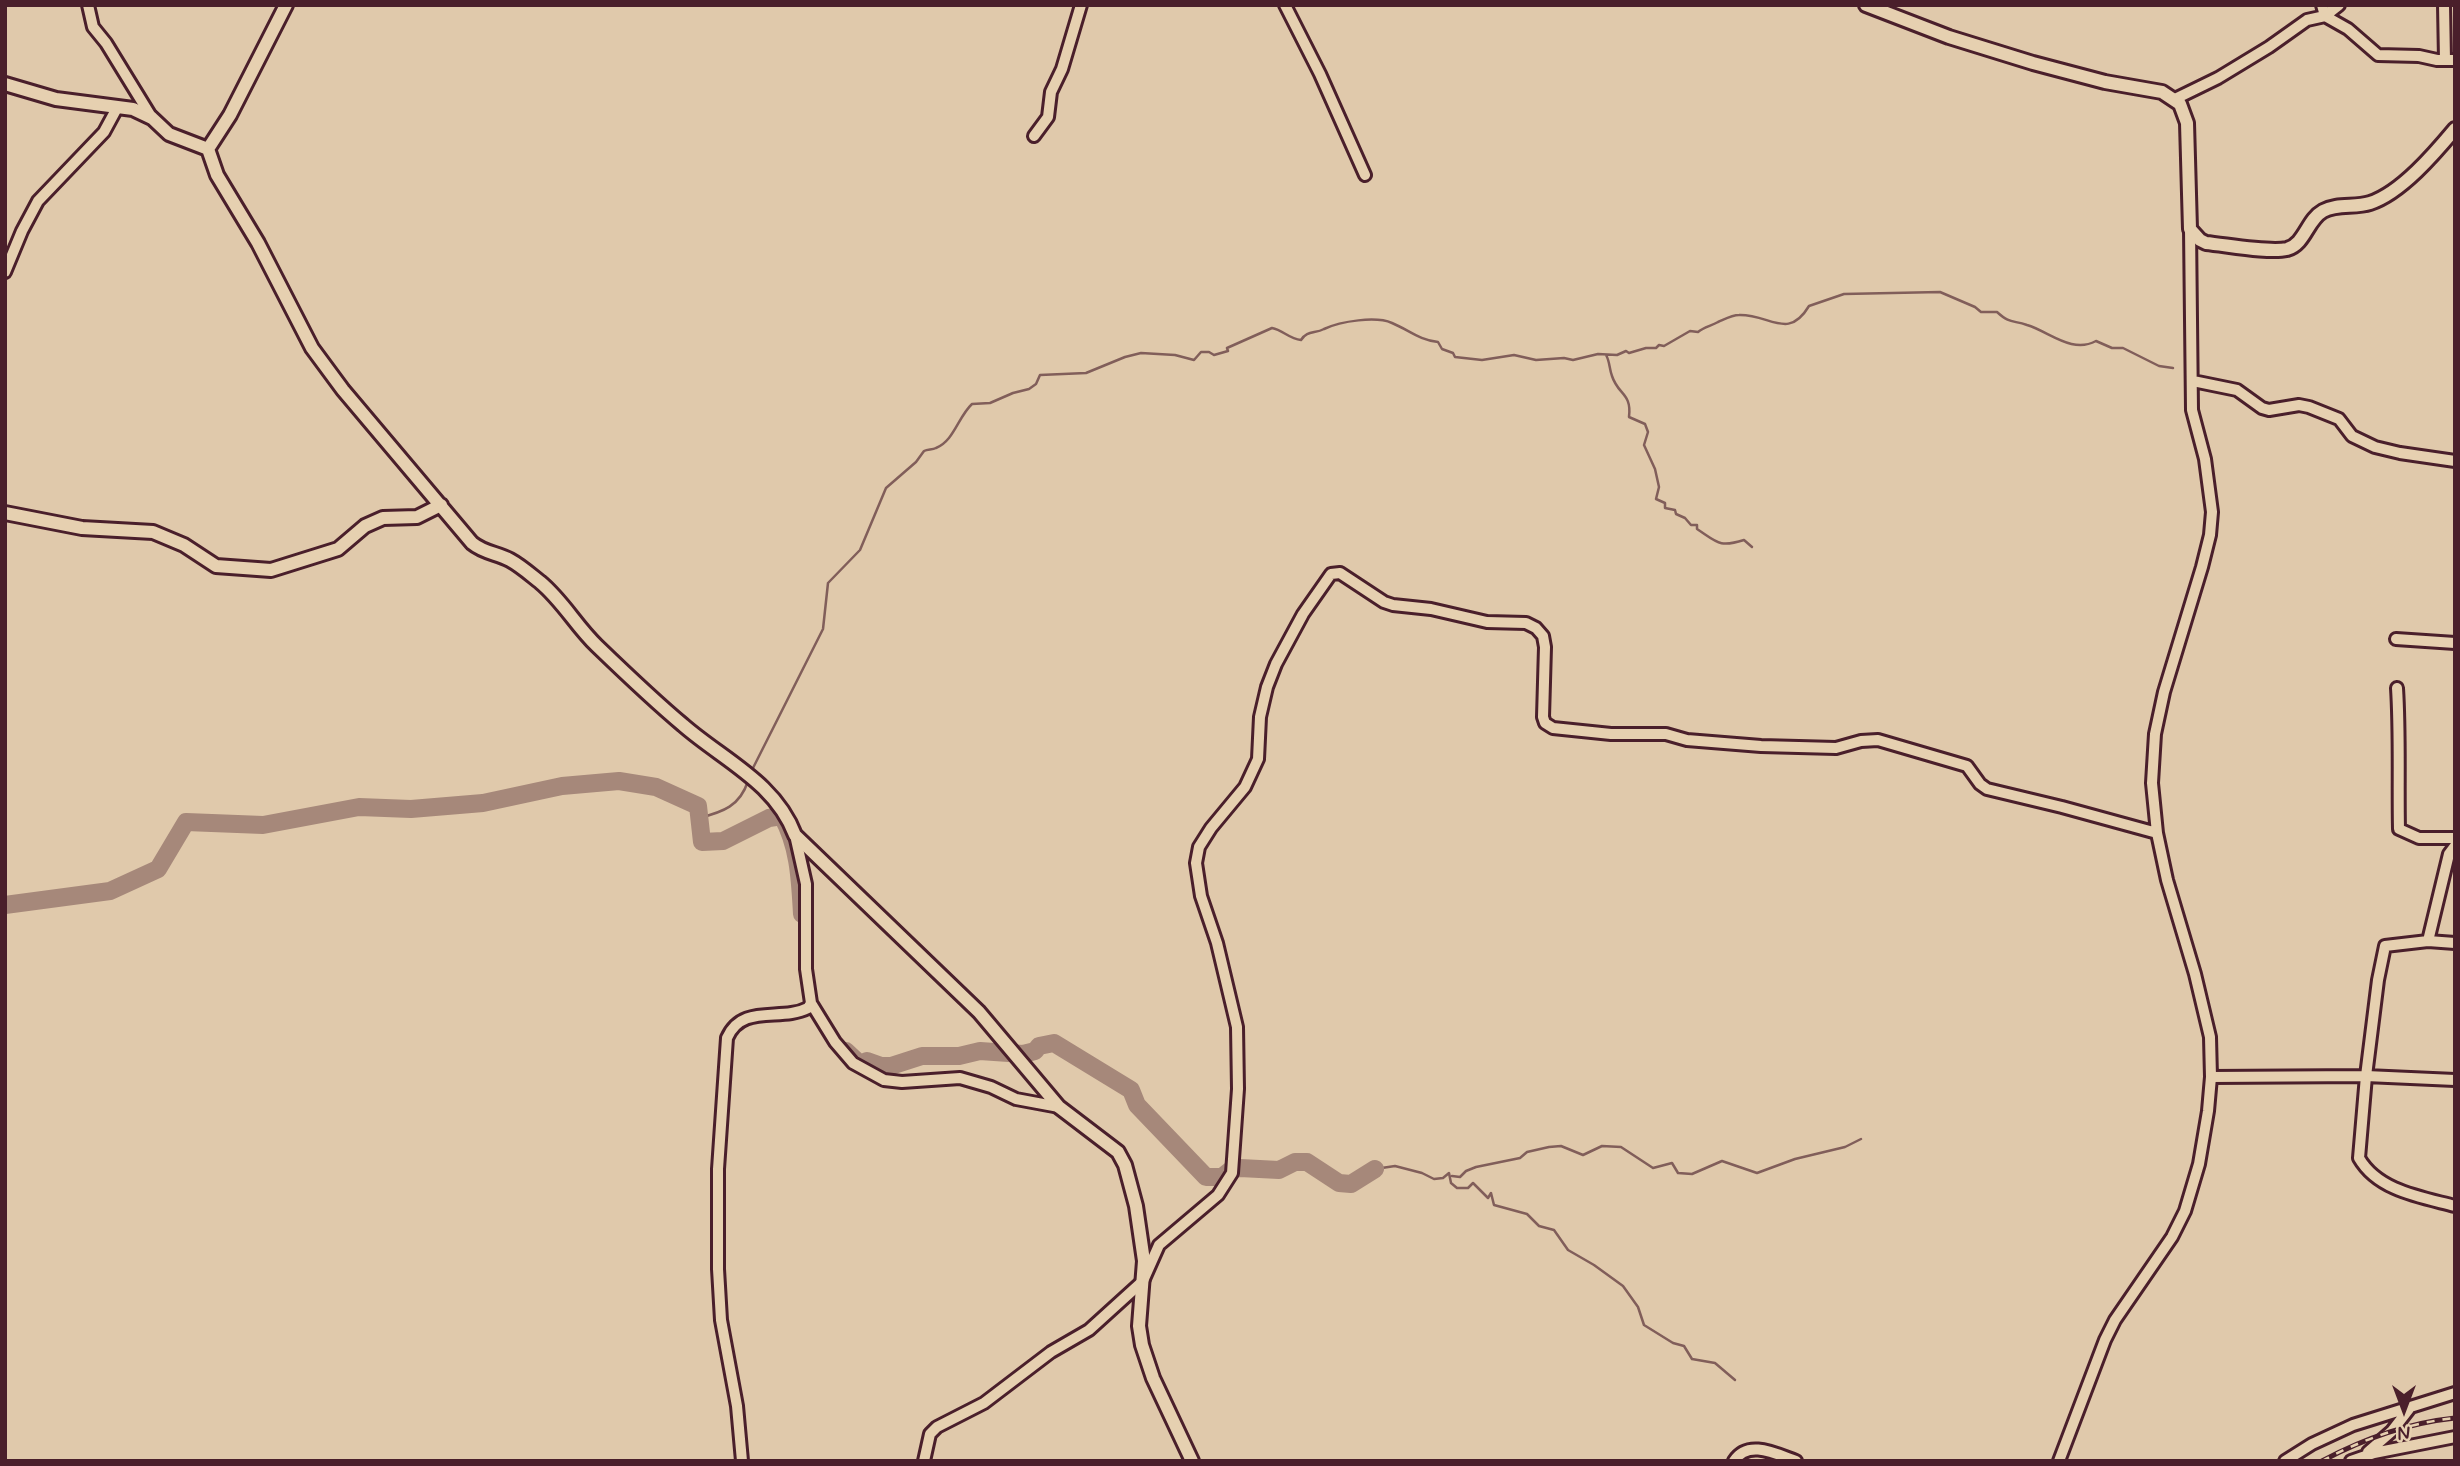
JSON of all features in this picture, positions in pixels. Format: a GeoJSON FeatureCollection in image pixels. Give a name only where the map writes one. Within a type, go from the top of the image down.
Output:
{"type":"FeatureCollection","features":[{"type":"Feature","properties":{"kind":"street"},"geometry":{"type":"LineString","coordinates":[[88,5],[93,27],[106,43],[152,118],[169,134],[208,149],[217,175],[258,243],[312,348],[343,390],[472,543],[482,551],[511,561],[541,583],[562,602],[594,643],[684,727],[759,782],[789,817],[806,884],[806,969],[811,1003],[835,1042],[853,1063],[884,1080],[902,1082],[960,1078],[1026,1102],[1059,1107]]}},
{"type":"Feature","properties":{"kind":"street"},"geometry":{"type":"LineString","coordinates":[[208,149],[230,115],[286,5]]}},
{"type":"Feature","properties":{"kind":"street"},"geometry":{"type":"LineString","coordinates":[[1034,136],[1048,117],[1051,92],[1062,69],[1082,5]]}},
{"type":"Feature","properties":{"kind":"street"},"geometry":{"type":"LineString","coordinates":[[1284,5],[1320,74],[1365,175]]}},
{"type":"Feature","properties":{"kind":"street"},"geometry":{"type":"LineString","coordinates":[[1866,5],[1937,33],[2033,63],[2105,82],[2162,92],[2175,99],[2183,110],[2187,123],[2192,410],[2206,459],[2212,512],[2210,535],[2202,566],[2164,692],[2155,734],[2152,783],[2157,833],[2167,880],[2205,1011],[2211,1051],[2211,1077],[2200,1164],[2185,1211],[2159,1259],[2115,1320],[2059,1461]]}},
{"type":"Feature","properties":{"kind":"street"},"geometry":{"type":"LineString","coordinates":[[2175,99],[2218,78],[2307,20],[2339,5]]}},
{"type":"Feature","properties":{"kind":"street"},"geometry":{"type":"LineString","coordinates":[[2324,10],[2378,55],[2419,55],[2450,60],[2444,5]]}},
{"type":"Feature","properties":{"kind":"street"},"geometry":{"type":"LineString","coordinates":[[5,84],[56,99],[133,109],[152,118]]}},
{"type":"Feature","properties":{"kind":"street"},"geometry":{"type":"LineString","coordinates":[[5,272],[38,201],[104,132],[117,108]]}},
{"type":"Feature","properties":{"kind":"street"},"geometry":{"type":"LineString","coordinates":[[2190,229],[2206,243],[2278,250],[2293,247],[2320,212],[2333,207],[2365,204],[2387,194],[2429,158],[2455,129]]}},
{"type":"Feature","properties":{"kind":"street"},"geometry":{"type":"LineString","coordinates":[[2193,381],[2237,390],[2269,410],[2299,405],[2321,411],[2339,419],[2359,440],[2375,447],[2455,461]]}},
{"type":"Feature","properties":{"kind":"street"},"geometry":{"type":"LineString","coordinates":[[5,513],[82,528],[153,532],[184,545],[216,566],[271,570],[338,549],[365,526],[383,518],[417,517],[441,505]]}},
{"type":"Feature","properties":{"kind":"street"},"geometry":{"type":"LineString","coordinates":[[924,1461],[930,1434],[937,1427],[984,1403],[1051,1352],[1089,1330],[1143,1281],[1159,1245],[1218,1195],[1231,1173],[1238,1089],[1237,1027],[1220,952],[1197,880],[1196,863],[1199,848],[1211,828],[1245,786],[1258,759],[1260,717],[1276,664],[1303,614],[1331,574],[1340,573],[1393,606],[1431,609],[1487,622],[1526,623],[1536,628],[1543,636],[1545,647],[1543,717],[1545,723],[1553,729],[1611,734],[1666,734],[1687,740],[1761,746],[1836,748],[1861,741],[1878,740],[1967,766],[1987,789],[2157,833]]}},
{"type":"Feature","properties":{"kind":"street"},"geometry":{"type":"LineString","coordinates":[[2396,639],[2455,643]]}},
{"type":"Feature","properties":{"kind":"street"},"geometry":{"type":"LineString","coordinates":[[2397,688],[2400,729],[2397,760],[2399,829],[2419,838],[2455,838]]}},
{"type":"Feature","properties":{"kind":"street"},"geometry":{"type":"LineString","coordinates":[[795,835],[979,1012],[1059,1107],[1118,1152],[1125,1165],[1141,1236],[1144,1261],[1139,1326],[1146,1362],[1192,1461]]}},
{"type":"Feature","properties":{"kind":"street"},"geometry":{"type":"LineString","coordinates":[[2428,941],[2449,854],[2455,846]]}},
{"type":"Feature","properties":{"kind":"street"},"geometry":{"type":"LineString","coordinates":[[2455,943],[2428,941],[2385,946],[2366,1076],[2359,1158],[2365,1169],[2397,1190],[2455,1206]]}},
{"type":"Feature","properties":{"kind":"street"},"geometry":{"type":"LineString","coordinates":[[742,1461],[737,1406],[721,1320],[719,1280],[718,1169],[727,1038],[734,1025],[742,1019],[768,1013],[794,1013],[808,1008],[811,1003]]}},
{"type":"Feature","properties":{"kind":"street"},"geometry":{"type":"LineString","coordinates":[[2211,1077],[2366,1076],[2455,1080]]}},
{"type":"Feature","properties":{"kind":"street"},"geometry":{"type":"LineString","coordinates":[[2285,1461],[2312,1444],[2353,1425],[2455,1393]]}},
{"type":"Feature","properties":{"kind":"street"},"geometry":{"type":"LineString","coordinates":[[2351,1461],[2381,1442],[2409,1409]]}},
{"type":"Feature","properties":{"kind":"street"},"geometry":{"type":"LineString","coordinates":[[2363,1455],[2455,1437]]}},
{"type":"Feature","properties":{"kind":"street"},"geometry":{"type":"LineString","coordinates":[[1734,1461],[1742,1452],[1757,1449],[1796,1461]]}},
{"type":"Feature","properties":{"kind":"waterway"},"geometry":{"type":"LineString","coordinates":[[751,772],[823,629],[828,583],[860,550],[886,488],[916,462],[924,451],[942,445],[972,404],[990,403],[1029,389],[1036,384],[1040,375],[1086,373],[1141,353],[1175,355],[1194,360],[1201,352],[1214,355],[1228,351],[1227,348],[1272,328],[1301,340],[1309,333],[1331,326],[1368,320],[1392,323],[1420,337],[1438,342],[1442,349],[1453,353],[1455,357],[1482,360],[1514,355],[1536,360],[1573,360],[1598,354],[1617,355],[1626,351],[1629,353],[1664,346],[1690,331],[1698,332],[1736,315],[1786,324],[1794,322],[1809,306],[1844,294],[1940,292],[1981,312],[1997,312],[2009,320],[2070,343],[2078,345],[2096,341],[2112,348],[2123,348],[2159,366],[2173,368]]}},
{"type":"Feature","properties":{"kind":"waterway"},"geometry":{"type":"LineString","coordinates":[[1606,355],[1615,382],[1627,398],[1629,417],[1645,424],[1648,432],[1644,445],[1655,469],[1659,487],[1656,499],[1665,503],[1665,508],[1675,510],[1676,514],[1691,525],[1697,525],[1697,529],[1714,540],[1723,543],[1744,540],[1752,547]]}},
{"type":"Feature","properties":{"kind":"waterway"},"geometry":{"type":"LineString","coordinates":[[5,905],[110,891],[158,869],[186,822],[263,825],[359,807],[411,809],[483,803],[562,786],[619,781],[656,787],[698,806],[702,842],[723,841],[769,818],[782,816],[795,851],[802,914]]}},
{"type":"Feature","properties":{"kind":"waterway"},"geometry":{"type":"LineString","coordinates":[[699,818],[730,807],[745,790],[748,781]]}},
{"type":"Feature","properties":{"kind":"waterway"},"geometry":{"type":"LineString","coordinates":[[846,1051],[860,1064],[867,1061],[891,1066],[922,1056],[959,1056],[980,1051],[1023,1054],[1035,1051],[1039,1046],[1054,1043],[1131,1090],[1137,1105],[1206,1177],[1222,1177],[1232,1169],[1279,1170],[1295,1162],[1307,1162],[1339,1183],[1351,1184],[1375,1169]]}},
{"type":"Feature","properties":{"kind":"waterway"},"geometry":{"type":"LineString","coordinates":[[1452,1176],[1460,1177],[1476,1167],[1520,1158],[1527,1152],[1561,1146],[1583,1155],[1602,1146],[1621,1147],[1653,1168],[1672,1163],[1678,1173],[1692,1174],[1722,1161],[1757,1173],[1795,1159],[1845,1147],[1861,1139]]}},
{"type":"Feature","properties":{"kind":"waterway"},"geometry":{"type":"LineString","coordinates":[[1375,1169],[1395,1166],[1434,1179],[1443,1178],[1449,1173],[1451,1183],[1457,1188],[1468,1188],[1473,1183],[1488,1198],[1491,1193],[1494,1205],[1527,1214],[1539,1226],[1554,1230],[1568,1250],[1623,1286],[1638,1307],[1644,1325],[1673,1343],[1684,1346],[1692,1359],[1715,1363],[1735,1380]]}},
{"type":"Feature","properties":{"kind":"railway"},"geometry":{"type":"LineString","coordinates":[[2322,1461],[2386,1433],[2455,1418]]}}]}
